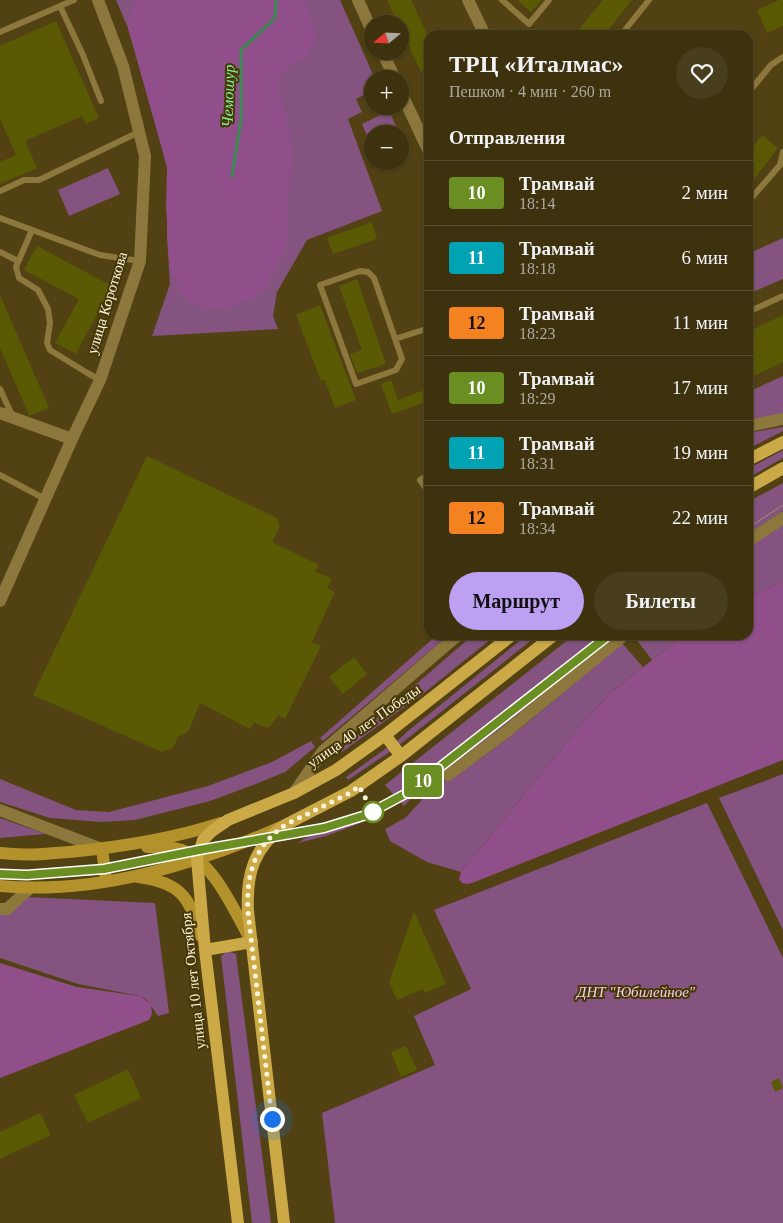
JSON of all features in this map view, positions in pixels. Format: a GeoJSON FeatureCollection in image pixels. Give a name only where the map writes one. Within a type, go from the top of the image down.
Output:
{"type":"FeatureCollection","features":[{"type":"Feature","properties":{"kind":"main road"},"geometry":{"type":"LineString","coordinates":[[753,457],[783,442]]}},
{"type":"Feature","properties":{"kind":"main road"},"geometry":{"type":"LineString","coordinates":[[753,485],[783,468]]}},
{"type":"Feature","properties":{"kind":"main road","name":"улица 40 лет Победы"},"geometry":{"type":"LineString","coordinates":[[294,793],[336,770],[385,735],[506,640]]}},
{"type":"Feature","properties":{"kind":"main road"},"geometry":{"type":"LineString","coordinates":[[0,886],[28,889],[130,876],[197,860],[235,847],[285,825],[352,792],[401,756],[548,640]]}},
{"type":"Feature","properties":{"kind":"main road"},"geometry":{"type":"LineString","coordinates":[[385,735],[401,756]]}},
{"type":"Feature","properties":{"kind":"main road","name":"улица 10 лет Октября"},"geometry":{"type":"LineString","coordinates":[[238,1223],[205,950],[197,860],[203,840],[212,830],[228,820],[294,793]]}},
{"type":"Feature","properties":{"kind":"main road"},"geometry":{"type":"LineString","coordinates":[[102,849],[168,837],[228,820]]}},
{"type":"Feature","properties":{"kind":"main road"},"geometry":{"type":"LineString","coordinates":[[284,1223],[247,896],[253,863],[263,845],[275,832],[285,825]]}},
{"type":"Feature","properties":{"kind":"main road"},"geometry":{"type":"LineString","coordinates":[[0,853],[24,856],[102,849],[169,847],[184,851],[206,867],[218,883],[252,942]]}},
{"type":"Feature","properties":{"kind":"main road"},"geometry":{"type":"LineString","coordinates":[[102,849],[106,880]]}},
{"type":"Feature","properties":{"kind":"main road"},"geometry":{"type":"LineString","coordinates":[[130,876],[162,882],[178,890],[192,909],[205,950],[252,942]]}},
{"type":"Feature","properties":{"kind":"street","name":"улица Короткова"},"geometry":{"type":"LineString","coordinates":[[0,601],[100,380],[140,260],[145,156],[123,66],[98,0]]}},
{"type":"Feature","properties":{"kind":"street"},"geometry":{"type":"LineString","coordinates":[[358,0],[365,15]]}},
{"type":"Feature","properties":{"kind":"street"},"geometry":{"type":"LineString","coordinates":[[468,0],[483,30]]}},
{"type":"Feature","properties":{"kind":"street"},"geometry":{"type":"LineString","coordinates":[[409,109],[424,141]]}},
{"type":"Feature","properties":{"kind":"street"},"geometry":{"type":"LineString","coordinates":[[0,413],[72,439]]}},
{"type":"Feature","properties":{"kind":"street"},"geometry":{"type":"LineString","coordinates":[[753,425],[783,419]]}},
{"type":"Feature","properties":{"kind":"street"},"geometry":{"type":"LineString","coordinates":[[753,538],[783,518]]}},
{"type":"Feature","properties":{"kind":"street","name":"улица 40 лет Победы"},"geometry":{"type":"LineString","coordinates":[[294,793],[324,751],[452,640]]}},
{"type":"Feature","properties":{"kind":"street"},"geometry":{"type":"LineString","coordinates":[[448,775],[506,732],[618,640]]}},
{"type":"Feature","properties":{"kind":"street"},"geometry":{"type":"LineString","coordinates":[[0,810],[102,849]]}},
{"type":"Feature","properties":{"kind":"street"},"geometry":{"type":"LineString","coordinates":[[0,909],[7,908],[28,889]]}},
{"type":"Feature","properties":{"kind":"lane"},"geometry":{"type":"LineString","coordinates":[[0,32],[74,0]]}},
{"type":"Feature","properties":{"kind":"lane"},"geometry":{"type":"LineString","coordinates":[[502,0],[529,24],[549,0]]}},
{"type":"Feature","properties":{"kind":"lane"},"geometry":{"type":"LineString","coordinates":[[625,30],[649,0]]}},
{"type":"Feature","properties":{"kind":"lane"},"geometry":{"type":"LineString","coordinates":[[60,6],[83,55],[101,102]]}},
{"type":"Feature","properties":{"kind":"lane"},"geometry":{"type":"LineString","coordinates":[[753,87],[771,66],[783,57]]}},
{"type":"Feature","properties":{"kind":"lane"},"geometry":{"type":"LineString","coordinates":[[0,191],[24,180],[38,180],[139,132]]}},
{"type":"Feature","properties":{"kind":"lane"},"geometry":{"type":"LineString","coordinates":[[753,197],[782,168],[783,152]]}},
{"type":"Feature","properties":{"kind":"lane"},"geometry":{"type":"LineString","coordinates":[[0,218],[100,255],[140,260]]}},
{"type":"Feature","properties":{"kind":"lane"},"geometry":{"type":"LineString","coordinates":[[32,230],[16,267],[19,278],[38,290],[48,308],[50,323],[47,343],[50,350],[100,380]]}},
{"type":"Feature","properties":{"kind":"lane"},"geometry":{"type":"LineString","coordinates":[[0,252],[18,261]]}},
{"type":"Feature","properties":{"kind":"lane"},"geometry":{"type":"LineString","coordinates":[[360,271],[368,272],[374,278],[396,339],[402,359],[396,370],[356,384],[320,285],[360,271]]}},
{"type":"Feature","properties":{"kind":"lane"},"geometry":{"type":"LineString","coordinates":[[753,310],[783,296]]}},
{"type":"Feature","properties":{"kind":"lane"},"geometry":{"type":"LineString","coordinates":[[396,339],[424,330]]}},
{"type":"Feature","properties":{"kind":"lane"},"geometry":{"type":"LineString","coordinates":[[0,389],[13,418]]}},
{"type":"Feature","properties":{"kind":"lane"},"geometry":{"type":"LineString","coordinates":[[0,475],[45,499]]}},
{"type":"Feature","properties":{"kind":"green space"},"geometry":{"type":"Polygon","coordinates":[[[116,0],[340,0],[364,54],[364,60],[367,60],[371,70],[364,70],[364,95],[356,99],[362,112],[348,119],[364,162],[364,170],[367,170],[382,211],[307,240],[277,292],[273,316],[278,329],[152,336],[170,284],[167,238],[167,167],[128,28],[116,0]]]}},
{"type":"Feature","properties":{"kind":"green space"},"geometry":{"type":"Polygon","coordinates":[[[381,115],[391,115],[396,125],[364,125],[364,129],[362,124],[381,115]]]}},
{"type":"Feature","properties":{"kind":"green space"},"geometry":{"type":"Polygon","coordinates":[[[108,168],[120,194],[69,216],[58,190],[108,168]]]}},
{"type":"Feature","properties":{"kind":"green space"},"geometry":{"type":"Polygon","coordinates":[[[783,238],[783,279],[753,292],[753,252],[783,238]]]}},
{"type":"Feature","properties":{"kind":"green space"},"geometry":{"type":"Polygon","coordinates":[[[783,376],[783,413],[753,420],[753,390],[783,376]]]}},
{"type":"Feature","properties":{"kind":"green space"},"geometry":{"type":"Polygon","coordinates":[[[783,427],[783,431],[753,446],[753,432],[783,427]]]}},
{"type":"Feature","properties":{"kind":"green space"},"geometry":{"type":"Polygon","coordinates":[[[783,450],[783,458],[753,475],[753,466],[783,450]]]}},
{"type":"Feature","properties":{"kind":"green space"},"geometry":{"type":"Polygon","coordinates":[[[783,483],[783,511],[753,531],[753,499],[783,483]]]}},
{"type":"Feature","properties":{"kind":"green space"},"geometry":{"type":"Polygon","coordinates":[[[783,524],[783,582],[753,594],[753,544],[783,524]]]}},
{"type":"Feature","properties":{"kind":"green space"},"geometry":{"type":"Polygon","coordinates":[[[431,640],[443,640],[323,741],[320,738],[431,640]]]}},
{"type":"Feature","properties":{"kind":"green space"},"geometry":{"type":"Polygon","coordinates":[[[467,640],[490,640],[424,693],[342,752],[341,749],[467,640]]]}},
{"type":"Feature","properties":{"kind":"green space"},"geometry":{"type":"Polygon","coordinates":[[[521,640],[532,640],[399,745],[396,742],[521,640]]]}},
{"type":"Feature","properties":{"kind":"green space"},"geometry":{"type":"Polygon","coordinates":[[[568,640],[610,640],[474,750],[428,781],[404,806],[385,785],[568,640]]]}},
{"type":"Feature","properties":{"kind":"green space"},"geometry":{"type":"Polygon","coordinates":[[[637,640],[678,640],[652,660],[637,640]]]}},
{"type":"Feature","properties":{"kind":"green space"},"geometry":{"type":"Polygon","coordinates":[[[622,643],[643,667],[610,693],[580,726],[461,872],[427,862],[390,841],[385,829],[405,818],[433,788],[480,759],[526,724],[622,643]]]}},
{"type":"Feature","properties":{"kind":"green space"},"geometry":{"type":"Polygon","coordinates":[[[311,741],[315,747],[285,772],[210,801],[135,820],[101,822],[50,818],[0,802],[0,779],[76,810],[109,812],[208,786],[272,762],[311,741]]]}},
{"type":"Feature","properties":{"kind":"green space"},"geometry":{"type":"Polygon","coordinates":[[[388,747],[391,751],[348,780],[346,777],[388,747]]]}},
{"type":"Feature","properties":{"kind":"green space"},"geometry":{"type":"Polygon","coordinates":[[[783,774],[783,930],[719,798],[783,774]]]}},
{"type":"Feature","properties":{"kind":"green space","name":"ДНТ \"Юбилейное\""},"geometry":{"type":"Polygon","coordinates":[[[707,803],[783,958],[783,1223],[335,1223],[322,1113],[435,1065],[414,1016],[471,989],[434,910],[707,803]]]}},
{"type":"Feature","properties":{"kind":"green space"},"geometry":{"type":"Polygon","coordinates":[[[0,818],[46,834],[0,838],[0,818]]]}},
{"type":"Feature","properties":{"kind":"green space"},"geometry":{"type":"Polygon","coordinates":[[[360,820],[361,823],[326,836],[298,843],[310,835],[360,820]]]}},
{"type":"Feature","properties":{"kind":"green space"},"geometry":{"type":"Polygon","coordinates":[[[27,897],[155,903],[169,1013],[158,1016],[147,1000],[140,996],[78,984],[0,958],[0,913],[27,897]]]}},
{"type":"Feature","properties":{"kind":"green space"},"geometry":{"type":"Polygon","coordinates":[[[228,951],[236,954],[271,1223],[252,1223],[221,956],[228,951]]]}},
{"type":"Feature","properties":{"kind":"shaded area"},"geometry":{"type":"Polygon","coordinates":[[[136,0],[304,0],[317,35],[306,56],[282,72],[278,80],[278,88],[286,114],[292,153],[287,215],[289,233],[286,247],[265,287],[253,298],[235,305],[217,308],[203,306],[191,301],[182,294],[170,268],[166,207],[167,167],[128,28],[129,16],[136,0]]]}},
{"type":"Feature","properties":{"kind":"shaded area"},"geometry":{"type":"Polygon","coordinates":[[[783,582],[783,760],[472,883],[462,883],[459,879],[461,872],[580,726],[610,693],[678,640],[753,640],[753,594],[783,582]]]}},
{"type":"Feature","properties":{"kind":"shaded area"},"geometry":{"type":"Polygon","coordinates":[[[0,963],[77,987],[140,996],[151,1004],[152,1014],[149,1020],[0,1078],[0,963]]]}},
{"type":"Feature","properties":{"kind":"building"},"geometry":{"type":"Polygon","coordinates":[[[387,0],[411,0],[425,30],[424,70],[421,72],[409,46],[409,15],[394,15],[387,0]]]}},
{"type":"Feature","properties":{"kind":"building"},"geometry":{"type":"Polygon","coordinates":[[[517,0],[542,0],[531,12],[517,0]]]}},
{"type":"Feature","properties":{"kind":"building"},"geometry":{"type":"Polygon","coordinates":[[[603,0],[632,0],[608,30],[578,30],[603,0]]]}},
{"type":"Feature","properties":{"kind":"building"},"geometry":{"type":"Polygon","coordinates":[[[783,0],[783,26],[767,33],[757,10],[783,0]]]}},
{"type":"Feature","properties":{"kind":"building"},"geometry":{"type":"Polygon","coordinates":[[[56,21],[99,118],[86,124],[82,116],[25,141],[37,168],[0,184],[0,162],[16,155],[0,119],[0,46],[56,21]]]}},
{"type":"Feature","properties":{"kind":"building"},"geometry":{"type":"Polygon","coordinates":[[[762,135],[778,148],[753,180],[753,147],[762,135]]]}},
{"type":"Feature","properties":{"kind":"building"},"geometry":{"type":"Polygon","coordinates":[[[372,222],[377,239],[333,254],[327,238],[372,222]]]}},
{"type":"Feature","properties":{"kind":"building"},"geometry":{"type":"Polygon","coordinates":[[[37,246],[112,286],[76,354],[55,343],[79,299],[24,270],[37,246]]]}},
{"type":"Feature","properties":{"kind":"building"},"geometry":{"type":"Polygon","coordinates":[[[357,279],[386,364],[357,373],[350,354],[362,350],[339,286],[357,279]]]}},
{"type":"Feature","properties":{"kind":"building"},"geometry":{"type":"Polygon","coordinates":[[[0,295],[49,408],[31,415],[29,415],[0,348],[0,295]]]}},
{"type":"Feature","properties":{"kind":"building"},"geometry":{"type":"Polygon","coordinates":[[[320,305],[356,400],[335,408],[325,380],[321,381],[296,315],[320,305]]]}},
{"type":"Feature","properties":{"kind":"building"},"geometry":{"type":"Polygon","coordinates":[[[783,315],[783,362],[753,377],[753,330],[783,315]]]}},
{"type":"Feature","properties":{"kind":"building"},"geometry":{"type":"Polygon","coordinates":[[[391,380],[398,400],[424,390],[424,403],[392,414],[381,384],[391,380]]]}},
{"type":"Feature","properties":{"kind":"building"},"geometry":{"type":"Polygon","coordinates":[[[147,456],[277,518],[280,526],[272,542],[319,565],[315,571],[332,579],[327,588],[335,592],[312,642],[321,646],[285,719],[278,715],[270,727],[266,728],[254,722],[250,729],[200,703],[188,732],[178,737],[173,748],[162,752],[33,695],[147,456]]]}},
{"type":"Feature","properties":{"kind":"building"},"geometry":{"type":"Polygon","coordinates":[[[354,657],[367,674],[343,694],[329,677],[354,657]]]}},
{"type":"Feature","properties":{"kind":"building"},"geometry":{"type":"Polygon","coordinates":[[[414,911],[446,984],[425,993],[423,989],[397,1000],[389,982],[414,911]]]}},
{"type":"Feature","properties":{"kind":"building"},"geometry":{"type":"Polygon","coordinates":[[[406,1046],[417,1070],[401,1077],[391,1052],[406,1046]]]}},
{"type":"Feature","properties":{"kind":"building"},"geometry":{"type":"Polygon","coordinates":[[[128,1069],[141,1098],[88,1123],[74,1095],[128,1069]]]}},
{"type":"Feature","properties":{"kind":"building"},"geometry":{"type":"Polygon","coordinates":[[[779,1078],[783,1088],[775,1092],[771,1082],[779,1078]]]}},
{"type":"Feature","properties":{"kind":"building"},"geometry":{"type":"Polygon","coordinates":[[[40,1113],[51,1135],[0,1159],[0,1132],[40,1113]]]}},
{"type":"Feature","properties":{"kind":"waterway","name":"Чемошур"},"geometry":{"type":"LineString","coordinates":[[232,176],[241,120],[241,50],[275,18],[276,0]]}},
{"type":"Feature","properties":{"kind":"tram line"},"geometry":{"type":"LineString","coordinates":[[753,525],[783,505]]}},
{"type":"Feature","properties":{"kind":"tram line"},"geometry":{"type":"LineString","coordinates":[[0,874],[32,875],[104,869],[199,849],[324,828],[366,815],[407,793],[603,640]]}},
{"type":"Feature","properties":{"kind":"tram line","name":"10"},"geometry":{"type":"LineString","coordinates":[[0,874],[27,875],[104,869],[348,822],[366,815],[407,793],[603,640]]}},
{"type":"Feature","properties":{"kind":"route"},"geometry":{"type":"LineString","coordinates":[[272,1119],[248,912],[247,896],[253,863],[263,845],[285,825],[352,792],[359,786],[373,812]]}}]}
